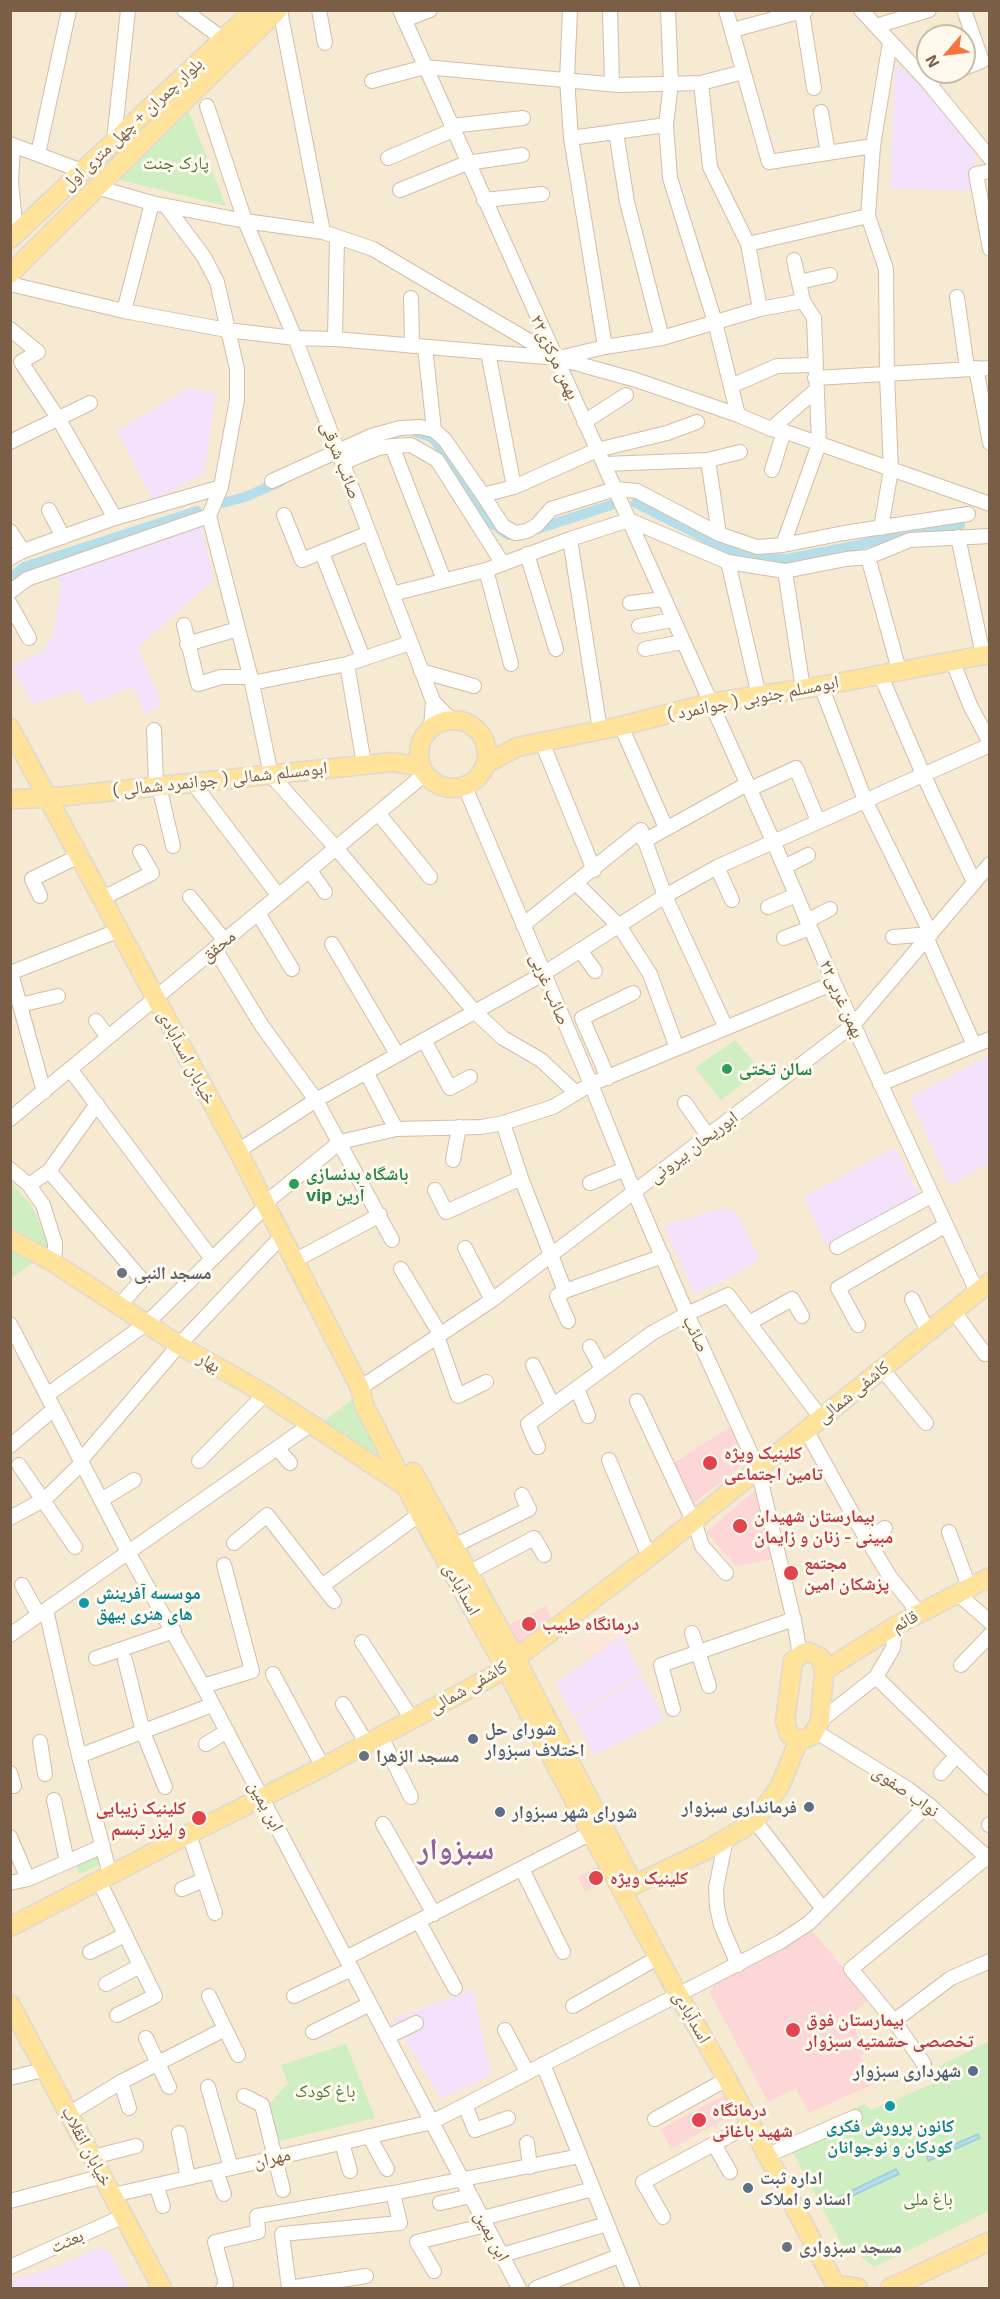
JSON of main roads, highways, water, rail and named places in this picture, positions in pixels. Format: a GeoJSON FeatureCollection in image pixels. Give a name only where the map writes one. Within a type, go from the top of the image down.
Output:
{"type":"FeatureCollection","features":[{"type":"Feature","properties":{"kind":"main road","name":"بلوار چمران + چهل متری اول"},"geometry":{"type":"LineString","coordinates":[[13,236],[254,10]]}},
{"type":"Feature","properties":{"kind":"main road","name":"بلوار چمران + چهل متری اول"},"geometry":{"type":"LineString","coordinates":[[10,274],[96,187],[279,10]]}},
{"type":"Feature","properties":{"kind":"main road","name":"ابومسلم جنوبی ( جوانمرد )"},"geometry":{"type":"LineString","coordinates":[[486,764],[517,747],[541,740],[621,726],[710,704],[986,655]]}},
{"type":"Feature","properties":{"kind":"main road"},"geometry":{"type":"LineString","coordinates":[[392,762],[423,771],[439,786],[465,787],[475,782],[486,764],[486,743],[473,726],[463,721],[452,720],[440,723],[431,728],[423,738],[419,749],[423,771]]}},
{"type":"Feature","properties":{"kind":"main road","name":"خیابان اسدآبادی"},"geometry":{"type":"LineString","coordinates":[[10,728],[238,1151],[360,1388]]}},
{"type":"Feature","properties":{"kind":"main road"},"geometry":{"type":"LineString","coordinates":[[481,734],[517,747]]}},
{"type":"Feature","properties":{"kind":"main road"},"geometry":{"type":"LineString","coordinates":[[392,762],[419,749]]}},
{"type":"Feature","properties":{"kind":"main road","name":"ابومسلم شمالی ( جوانمرد شمالی )"},"geometry":{"type":"LineString","coordinates":[[12,799],[47,798],[392,762]]}},
{"type":"Feature","properties":{"kind":"main road"},"geometry":{"type":"LineString","coordinates":[[35,774],[46,782],[74,795]]}},
{"type":"Feature","properties":{"kind":"main road"},"geometry":{"type":"LineString","coordinates":[[12,799],[40,808],[60,820]]}},
{"type":"Feature","properties":{"kind":"main road","name":"بهار"},"geometry":{"type":"LineString","coordinates":[[10,1239],[51,1261],[179,1345],[265,1394],[406,1487]]}},
{"type":"Feature","properties":{"kind":"main road","name":"کاشفی شمالی"},"geometry":{"type":"LineString","coordinates":[[10,1927],[323,1767],[511,1664],[693,1521],[760,1472],[806,1430],[983,1287]]}},
{"type":"Feature","properties":{"kind":"main road","name":"اسدآبادی"},"geometry":{"type":"LineString","coordinates":[[360,1388],[364,1405],[420,1514],[511,1664],[629,1887],[659,1957],[678,1994],[727,2079],[838,2289]]}},
{"type":"Feature","properties":{"kind":"main road","name":"اسدآبادی"},"geometry":{"type":"LineString","coordinates":[[360,1388],[373,1398],[468,1573],[591,1833],[629,1887]]}},
{"type":"Feature","properties":{"kind":"main road","name":"قائم"},"geometry":{"type":"LineString","coordinates":[[824,1671],[895,1626],[990,1577]]}},
{"type":"Feature","properties":{"kind":"main road"},"geometry":{"type":"LineString","coordinates":[[809,1652],[816,1654],[820,1658],[824,1671],[818,1726],[812,1736],[799,1740],[794,1738],[789,1734],[785,1722],[793,1661],[809,1652]]}},
{"type":"Feature","properties":{"kind":"main road"},"geometry":{"type":"LineString","coordinates":[[629,1887],[726,1839],[755,1821],[780,1786],[799,1740]]}},
{"type":"Feature","properties":{"kind":"main road","name":"خیابان انقلاب"},"geometry":{"type":"LineString","coordinates":[[10,2004],[47,2069],[162,2289]]}},
{"type":"Feature","properties":{"kind":"main road"},"geometry":{"type":"LineString","coordinates":[[890,2289],[990,2241]]}},
{"type":"Feature","properties":{"kind":"main road"},"geometry":{"type":"LineString","coordinates":[[838,2289],[852,2286],[858,2289]]}},
{"type":"Feature","properties":{"kind":"water"},"geometry":{"type":"Polygon","coordinates":[[[978,2134],[980,2138],[928,2161],[927,2157],[978,2134]]]}},
{"type":"Feature","properties":{"kind":"water"},"geometry":{"type":"Polygon","coordinates":[[[896,2169],[899,2174],[841,2201],[839,2197],[896,2169]]]}},
{"type":"Feature","properties":{"kind":"waterway"},"geometry":{"type":"LineString","coordinates":[[415,432],[431,437],[440,447],[481,515],[508,535]]}},
{"type":"Feature","properties":{"kind":"waterway"},"geometry":{"type":"LineString","coordinates":[[222,503],[245,497],[280,482]]}},
{"type":"Feature","properties":{"kind":"waterway"},"geometry":{"type":"LineString","coordinates":[[636,503],[739,555],[763,558],[787,559],[859,545],[902,533],[960,525]]}},
{"type":"Feature","properties":{"kind":"waterway"},"geometry":{"type":"LineString","coordinates":[[531,531],[611,505]]}},
{"type":"Feature","properties":{"kind":"waterway"},"geometry":{"type":"LineString","coordinates":[[10,579],[24,567],[197,511]]}},
{"type":"Feature","properties":{"kind":"place","name":"سالن تختی"},"geometry":{"type":"Point","coordinates":[727,1069]}},
{"type":"Feature","properties":{"kind":"place","name":"باشگاه بدنسازی vip آرین"},"geometry":{"type":"Point","coordinates":[294,1184]}},
{"type":"Feature","properties":{"kind":"place","name":"مسجد النبی"},"geometry":{"type":"Point","coordinates":[122,1273]}},
{"type":"Feature","properties":{"kind":"place","name":"کلینیک ویژه تامین اجتماعی"},"geometry":{"type":"Point","coordinates":[710,1463]}},
{"type":"Feature","properties":{"kind":"place","name":"بیمارستان شهیدان مبینی - زنان و زایمان"},"geometry":{"type":"Point","coordinates":[740,1526]}},
{"type":"Feature","properties":{"kind":"place","name":"مجتمع پزشکان امین"},"geometry":{"type":"Point","coordinates":[791,1573]}},
{"type":"Feature","properties":{"kind":"place","name":"موسسه آفرینش های هنری بیهق"},"geometry":{"type":"Point","coordinates":[84,1603]}},
{"type":"Feature","properties":{"kind":"place","name":"درمانگاه طبیب"},"geometry":{"type":"Point","coordinates":[529,1624]}},
{"type":"Feature","properties":{"kind":"place","name":"شورای حل اختلاف سبزوار"},"geometry":{"type":"Point","coordinates":[473,1739]}},
{"type":"Feature","properties":{"kind":"place","name":"مسجد الزهرا"},"geometry":{"type":"Point","coordinates":[364,1756]}},
{"type":"Feature","properties":{"kind":"place","name":"فرمانداری سبزوار"},"geometry":{"type":"Point","coordinates":[809,1807]}},
{"type":"Feature","properties":{"kind":"place","name":"شورای شهر سبزوار"},"geometry":{"type":"Point","coordinates":[500,1812]}},
{"type":"Feature","properties":{"kind":"place","name":"کلینیک زیبایی و لیزر تبسم"},"geometry":{"type":"Point","coordinates":[199,1818]}},
{"type":"Feature","properties":{"kind":"place","name":"کلینیک ویژه"},"geometry":{"type":"Point","coordinates":[596,1878]}},
{"type":"Feature","properties":{"kind":"place","name":"بیمارستان فوق تخصصی حشمتیه سبزوار"},"geometry":{"type":"Point","coordinates":[793,2030]}},
{"type":"Feature","properties":{"kind":"place","name":"شهرداری سبزوار"},"geometry":{"type":"Point","coordinates":[973,2071]}},
{"type":"Feature","properties":{"kind":"place","name":"کانون پرورش فکری کودکان و نوجوانان"},"geometry":{"type":"Point","coordinates":[890,2106]}},
{"type":"Feature","properties":{"kind":"place","name":"درمانگاه شهید باغانی"},"geometry":{"type":"Point","coordinates":[699,2120]}},
{"type":"Feature","properties":{"kind":"place","name":"اداره ثبت اسناد و املاک"},"geometry":{"type":"Point","coordinates":[748,2188]}},
{"type":"Feature","properties":{"kind":"place","name":"مسجد سبزواری"},"geometry":{"type":"Point","coordinates":[787,2247]}},
{"type":"Feature","properties":{"kind":"district","name":"سبزوار"},"geometry":{"type":"Point","coordinates":[456,1849]}},
{"type":"Feature","properties":{"kind":"park label","name":"پارک جنت"},"geometry":{"type":"Point","coordinates":[176,163]}},
{"type":"Feature","properties":{"kind":"park label","name":"باغ کودک"},"geometry":{"type":"Point","coordinates":[325,2091]}},
{"type":"Feature","properties":{"kind":"park label","name":"باغ ملی"},"geometry":{"type":"Point","coordinates":[928,2199]}}]}
